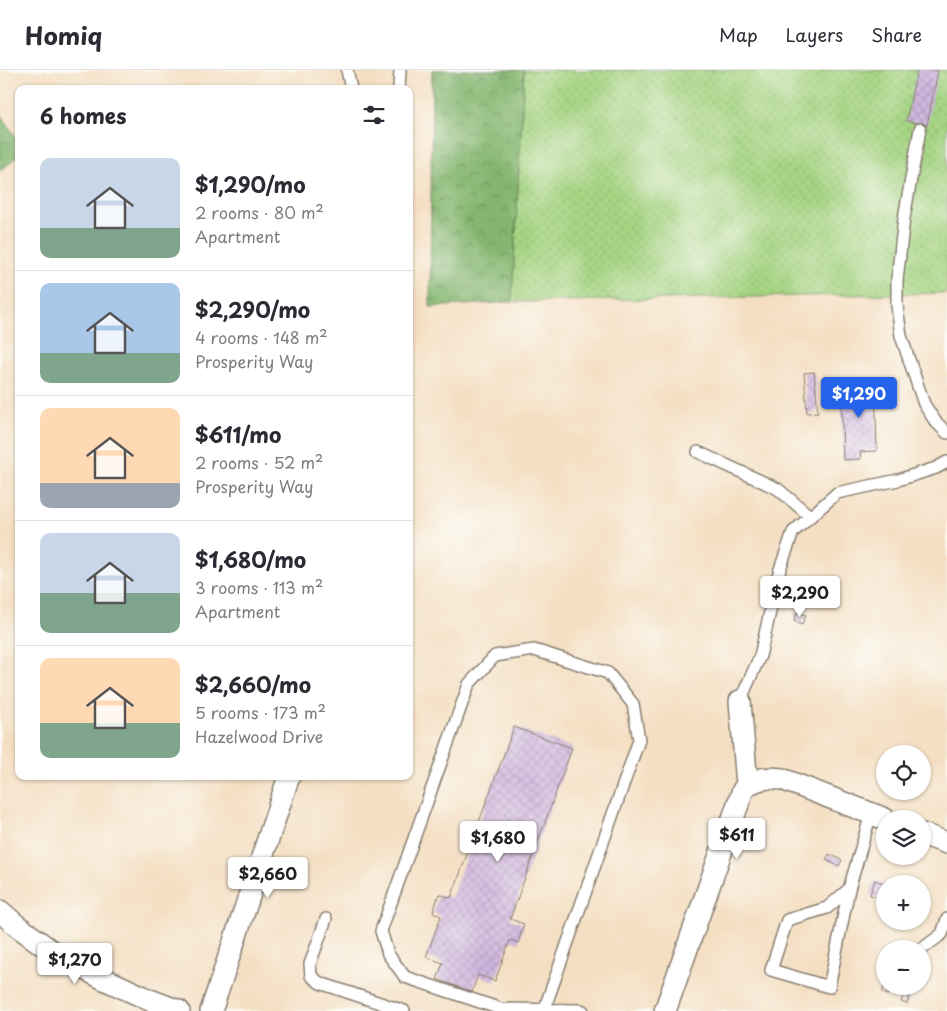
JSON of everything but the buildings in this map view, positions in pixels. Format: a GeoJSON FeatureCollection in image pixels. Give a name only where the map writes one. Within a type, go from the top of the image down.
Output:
{"type":"FeatureCollection","features":[{"type":"Feature","properties":{"kind":"street"},"geometry":{"type":"LineString","coordinates":[[740,701],[747,785]]}},
{"type":"Feature","properties":{"kind":"street"},"geometry":{"type":"LineString","coordinates":[[665,1011],[743,790],[747,785],[767,777],[782,779],[876,815]]}},
{"type":"Feature","properties":{"kind":"street"},"geometry":{"type":"LineString","coordinates":[[211,1011],[289,780]]}},
{"type":"Feature","properties":{"kind":"street"},"geometry":{"type":"LineString","coordinates":[[931,837],[947,843]]}},
{"type":"Feature","properties":{"kind":"street"},"geometry":{"type":"LineString","coordinates":[[0,910],[16,925],[54,953],[110,982],[179,1011]]}},
{"type":"Feature","properties":{"kind":"lane"},"geometry":{"type":"LineString","coordinates":[[347,70],[350,85]]}},
{"type":"Feature","properties":{"kind":"lane"},"geometry":{"type":"LineString","coordinates":[[399,85],[400,70]]}},
{"type":"Feature","properties":{"kind":"lane"},"geometry":{"type":"LineString","coordinates":[[920,129],[904,218],[897,280],[897,306],[900,336],[924,404],[935,421],[947,433]]}},
{"type":"Feature","properties":{"kind":"lane"},"geometry":{"type":"LineString","coordinates":[[698,452],[778,489],[810,516]]}},
{"type":"Feature","properties":{"kind":"lane"},"geometry":{"type":"LineString","coordinates":[[740,701],[760,656],[779,572],[793,532],[837,493],[898,480],[936,468],[947,462]]}},
{"type":"Feature","properties":{"kind":"lane"},"geometry":{"type":"LineString","coordinates":[[544,1010],[639,740],[633,704],[608,673],[534,650],[495,656],[469,684],[382,930],[388,954],[405,977],[501,1009],[583,1011]]}},
{"type":"Feature","properties":{"kind":"lane"},"geometry":{"type":"LineString","coordinates":[[849,889],[827,908],[787,920],[771,970],[829,987],[849,889],[876,821]]}},
{"type":"Feature","properties":{"kind":"lane"},"geometry":{"type":"LineString","coordinates":[[326,919],[310,964],[311,976],[320,983],[404,1011]]}},
{"type":"Feature","properties":{"kind":"lane"},"geometry":{"type":"LineString","coordinates":[[931,942],[942,934],[947,919]]}},
{"type":"Feature","properties":{"kind":"green space"},"geometry":{"type":"Polygon","coordinates":[[[432,70],[524,70],[512,302],[430,307],[432,70]]]}},
{"type":"Feature","properties":{"kind":"green space"},"geometry":{"type":"Polygon","coordinates":[[[524,70],[947,70],[947,293],[512,302],[524,70]]]}},
{"type":"Feature","properties":{"kind":"green space"},"geometry":{"type":"Polygon","coordinates":[[[0,114],[15,136],[15,158],[0,171],[0,114]]]}}]}
